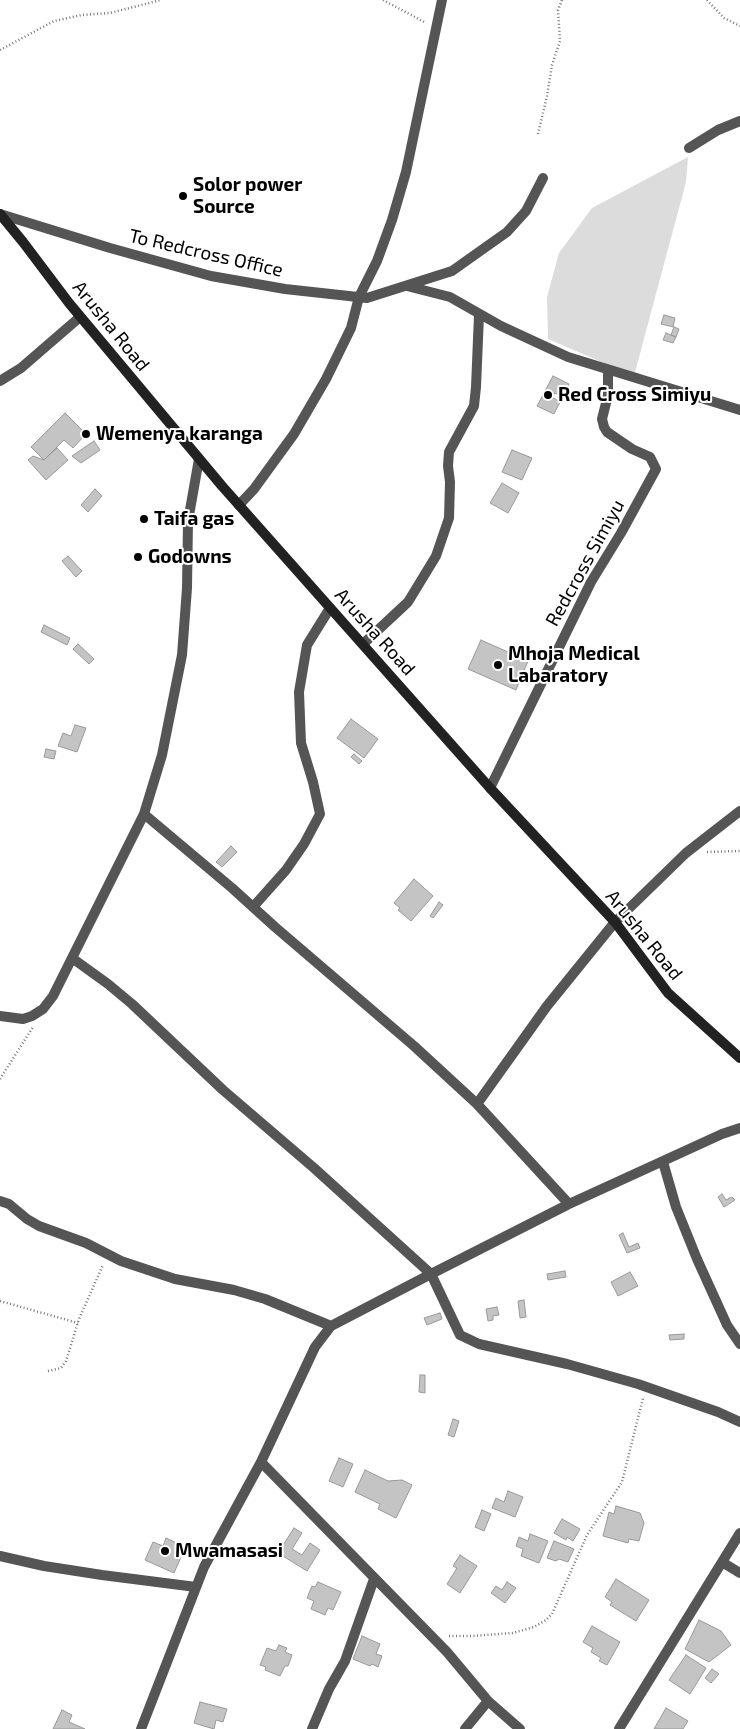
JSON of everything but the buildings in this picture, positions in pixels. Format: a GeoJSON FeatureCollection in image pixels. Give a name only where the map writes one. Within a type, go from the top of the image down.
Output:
{"type":"FeatureCollection","features":[{"type":"Feature","properties":{"kind":"main road","name":"Arusha Road"},"geometry":{"type":"LineString","coordinates":[[0,214],[80,318],[239,505],[490,788],[615,922],[668,993],[740,1058]]}},
{"type":"Feature","properties":{"kind":"street"},"geometry":{"type":"LineString","coordinates":[[239,505],[254,489],[294,434],[326,379],[351,328],[359,297],[377,261],[392,220],[406,172],[442,0]]}},
{"type":"Feature","properties":{"kind":"street"},"geometry":{"type":"LineString","coordinates":[[689,148],[718,130],[740,121]]}},
{"type":"Feature","properties":{"kind":"street","name":"To Redcross Office"},"geometry":{"type":"LineString","coordinates":[[0,214],[110,248],[212,276],[285,289],[367,298],[452,271],[507,232],[526,211],[543,178]]}},
{"type":"Feature","properties":{"kind":"street"},"geometry":{"type":"LineString","coordinates":[[406,286],[450,297],[479,315],[568,357],[608,371],[740,410]]}},
{"type":"Feature","properties":{"kind":"street"},"geometry":{"type":"LineString","coordinates":[[363,644],[408,602],[436,556],[449,518],[449,452],[474,406],[479,315]]}},
{"type":"Feature","properties":{"kind":"street"},"geometry":{"type":"LineString","coordinates":[[0,381],[20,368],[80,318]]}},
{"type":"Feature","properties":{"kind":"street","name":"Redcross Simiyu"},"geometry":{"type":"LineString","coordinates":[[490,788],[591,582],[655,473],[655,466],[650,457],[632,449],[607,432],[604,427],[602,419],[608,395],[608,371]]}},
{"type":"Feature","properties":{"kind":"street"},"geometry":{"type":"LineString","coordinates":[[0,1016],[23,1019],[32,1016],[43,1009],[53,996],[144,814],[162,755],[182,654],[187,588],[188,521],[199,459]]}},
{"type":"Feature","properties":{"kind":"street"},"geometry":{"type":"LineString","coordinates":[[253,907],[286,870],[304,844],[320,814],[313,782],[301,743],[299,692],[307,645],[330,608]]}},
{"type":"Feature","properties":{"kind":"street"},"geometry":{"type":"LineString","coordinates":[[477,1104],[547,1006],[615,922],[686,853],[740,811]]}},
{"type":"Feature","properties":{"kind":"street"},"geometry":{"type":"LineString","coordinates":[[144,814],[189,850],[414,1046],[477,1104],[569,1204]]}},
{"type":"Feature","properties":{"kind":"street"},"geometry":{"type":"LineString","coordinates":[[72,958],[132,1004],[223,1090],[314,1168],[431,1274],[460,1335],[471,1341],[567,1364],[646,1387],[718,1412],[740,1422]]}},
{"type":"Feature","properties":{"kind":"street"},"geometry":{"type":"LineString","coordinates":[[141,1729],[204,1567],[260,1462],[315,1348],[331,1326],[569,1204],[722,1134],[740,1128]]}},
{"type":"Feature","properties":{"kind":"street"},"geometry":{"type":"LineString","coordinates":[[664,1162],[676,1207],[697,1259],[727,1325],[740,1344]]}},
{"type":"Feature","properties":{"kind":"street"},"geometry":{"type":"LineString","coordinates":[[0,1202],[9,1204],[27,1219],[40,1226],[135,1266],[175,1278],[234,1290],[265,1299],[331,1326]]}},
{"type":"Feature","properties":{"kind":"street"},"geometry":{"type":"LineString","coordinates":[[260,1462],[431,1636],[488,1701],[520,1729]]}},
{"type":"Feature","properties":{"kind":"street"},"geometry":{"type":"LineString","coordinates":[[619,1729],[740,1533]]}},
{"type":"Feature","properties":{"kind":"street"},"geometry":{"type":"LineString","coordinates":[[0,1556],[44,1566],[196,1587]]}},
{"type":"Feature","properties":{"kind":"street"},"geometry":{"type":"LineString","coordinates":[[722,1562],[740,1574]]}},
{"type":"Feature","properties":{"kind":"street"},"geometry":{"type":"LineString","coordinates":[[312,1729],[329,1689],[345,1661],[374,1578]]}},
{"type":"Feature","properties":{"kind":"street"},"geometry":{"type":"LineString","coordinates":[[465,1729],[488,1701]]}},
{"type":"Feature","properties":{"kind":"path"},"geometry":{"type":"LineString","coordinates":[[0,50],[54,21],[82,15],[110,13],[161,0]]}},
{"type":"Feature","properties":{"kind":"path"},"geometry":{"type":"LineString","coordinates":[[383,0],[436,28]]}},
{"type":"Feature","properties":{"kind":"path"},"geometry":{"type":"LineString","coordinates":[[538,134],[552,65],[560,41],[558,10],[562,0]]}},
{"type":"Feature","properties":{"kind":"path"},"geometry":{"type":"LineString","coordinates":[[707,0],[724,18],[740,26]]}},
{"type":"Feature","properties":{"kind":"path"},"geometry":{"type":"LineString","coordinates":[[686,853],[740,851]]}},
{"type":"Feature","properties":{"kind":"path"},"geometry":{"type":"LineString","coordinates":[[0,1078],[32,1030],[43,1009]]}},
{"type":"Feature","properties":{"kind":"path"},"geometry":{"type":"LineString","coordinates":[[48,1371],[61,1368],[66,1361],[78,1323],[107,1254]]}},
{"type":"Feature","properties":{"kind":"path"},"geometry":{"type":"LineString","coordinates":[[0,1301],[78,1323]]}},
{"type":"Feature","properties":{"kind":"path"},"geometry":{"type":"LineString","coordinates":[[431,1636],[472,1636],[512,1633],[534,1627],[552,1614],[587,1535],[622,1482],[646,1387]]}},
{"type":"Feature","properties":{"kind":"shaded area"},"geometry":{"type":"Polygon","coordinates":[[[688,157],[686,182],[634,376],[548,339],[547,297],[559,253],[592,208],[688,157]]]}},
{"type":"Feature","properties":{"kind":"place","name":"Solor power Source"},"geometry":{"type":"Point","coordinates":[183,196]}},
{"type":"Feature","properties":{"kind":"place","name":"Red Cross Simiyu"},"geometry":{"type":"Point","coordinates":[548,395]}},
{"type":"Feature","properties":{"kind":"place","name":"Wemenya karanga"},"geometry":{"type":"Point","coordinates":[86,434]}},
{"type":"Feature","properties":{"kind":"place","name":"Taifa gas"},"geometry":{"type":"Point","coordinates":[144,519]}},
{"type":"Feature","properties":{"kind":"place","name":"Godowns"},"geometry":{"type":"Point","coordinates":[138,557]}},
{"type":"Feature","properties":{"kind":"place","name":"Mhoja Medical Labaratory"},"geometry":{"type":"Point","coordinates":[498,665]}},
{"type":"Feature","properties":{"kind":"place","name":"Mwamasasi"},"geometry":{"type":"Point","coordinates":[165,1551]}}]}
